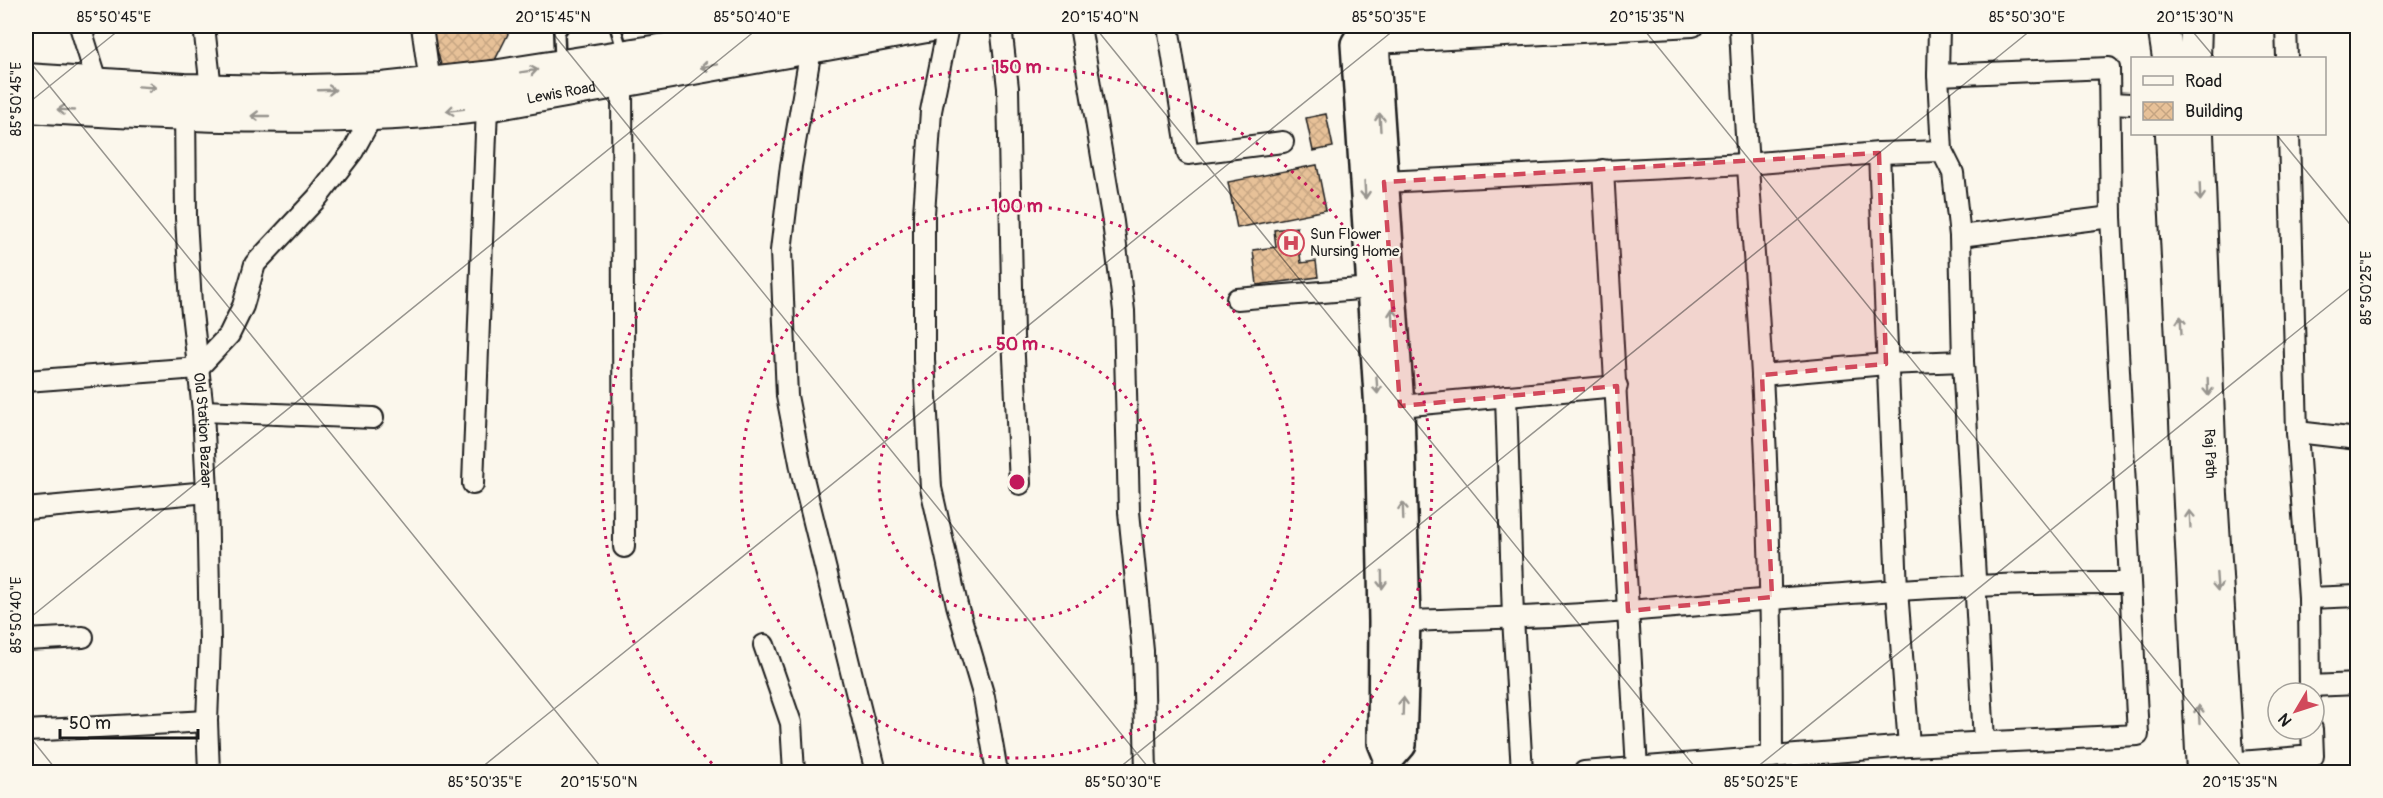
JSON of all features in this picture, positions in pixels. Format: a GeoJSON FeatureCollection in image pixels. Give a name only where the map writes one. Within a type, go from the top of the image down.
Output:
{"type":"FeatureCollection","features":[{"type":"Feature","properties":{"kind":"main road","name":"Lewis Road"},"geometry":{"type":"LineString","coordinates":[[194,98],[372,116],[433,112],[487,106],[623,68],[743,49],[807,32],[932,26]]}},
{"type":"Feature","properties":{"kind":"main road"},"geometry":{"type":"LineString","coordinates":[[2145,26],[2181,45],[2212,26]]}},
{"type":"Feature","properties":{"kind":"main road","name":"Lewis Road"},"geometry":{"type":"LineString","coordinates":[[194,98],[430,83],[560,66],[623,68]]}},
{"type":"Feature","properties":{"kind":"main road"},"geometry":{"type":"LineString","coordinates":[[26,79],[98,84],[194,98]]}},
{"type":"Feature","properties":{"kind":"main road"},"geometry":{"type":"LineString","coordinates":[[26,107],[194,98]]}},
{"type":"Feature","properties":{"kind":"main road","name":"Raj Path"},"geometry":{"type":"LineString","coordinates":[[2171,135],[2220,769]]}},
{"type":"Feature","properties":{"kind":"main road","name":"Raj Path"},"geometry":{"type":"LineString","coordinates":[[2198,135],[2220,769]]}},
{"type":"Feature","properties":{"kind":"street"},"geometry":{"type":"LineString","coordinates":[[80,26],[98,84]]}},
{"type":"Feature","properties":{"kind":"street","name":"Old Station Bazaar"},"geometry":{"type":"LineString","coordinates":[[204,26],[194,98],[186,218],[191,304],[203,411],[207,492],[210,642],[207,721],[209,772]]}},
{"type":"Feature","properties":{"kind":"street"},"geometry":{"type":"LineString","coordinates":[[422,26],[430,83]]}},
{"type":"Feature","properties":{"kind":"street"},"geometry":{"type":"LineString","coordinates":[[948,26],[931,111],[924,214],[924,360],[931,488],[957,605],[984,697],[997,772]]}},
{"type":"Feature","properties":{"kind":"street"},"geometry":{"type":"LineString","coordinates":[[1001,26],[1008,88],[1013,336],[1020,484]]}},
{"type":"Feature","properties":{"kind":"street"},"geometry":{"type":"LineString","coordinates":[[1080,26],[1113,222],[1124,312],[1129,512],[1143,651],[1146,772]]}},
{"type":"Feature","properties":{"kind":"street"},"geometry":{"type":"LineString","coordinates":[[1168,26],[1188,154],[1283,142]]}},
{"type":"Feature","properties":{"kind":"street"},"geometry":{"type":"LineString","coordinates":[[1387,766],[1382,743],[1383,622],[1379,410],[1355,44],[1368,32],[1693,26]]}},
{"type":"Feature","properties":{"kind":"street"},"geometry":{"type":"LineString","coordinates":[[1740,26],[1746,164],[1762,375],[1772,597],[1772,757]]}},
{"type":"Feature","properties":{"kind":"street"},"geometry":{"type":"LineString","coordinates":[[1939,26],[1938,75],[1942,152],[1953,173],[1960,236],[1963,362],[1984,741]]}},
{"type":"Feature","properties":{"kind":"street"},"geometry":{"type":"LineString","coordinates":[[2286,26],[2287,57]]}},
{"type":"Feature","properties":{"kind":"street"},"geometry":{"type":"LineString","coordinates":[[807,32],[781,251],[787,396],[803,478],[874,764],[872,772]]}},
{"type":"Feature","properties":{"kind":"street"},"geometry":{"type":"LineString","coordinates":[[1368,32],[1384,182],[1400,406],[1406,621],[1402,745],[1387,766]]}},
{"type":"Feature","properties":{"kind":"street"},"geometry":{"type":"LineString","coordinates":[[623,68],[624,547]]}},
{"type":"Feature","properties":{"kind":"street"},"geometry":{"type":"LineString","coordinates":[[1584,772],[1909,746],[2138,735],[2128,583],[2111,217],[2109,68],[1938,75]]}},
{"type":"Feature","properties":{"kind":"street"},"geometry":{"type":"LineString","coordinates":[[2110,103],[2131,104]]}},
{"type":"Feature","properties":{"kind":"street"},"geometry":{"type":"LineString","coordinates":[[473,484],[487,106]]}},
{"type":"Feature","properties":{"kind":"street"},"geometry":{"type":"LineString","coordinates":[[26,381],[198,368],[229,335],[243,306],[255,264],[317,198],[353,151],[372,116]]}},
{"type":"Feature","properties":{"kind":"street"},"geometry":{"type":"LineString","coordinates":[[2289,135],[2297,432],[2309,598],[2310,681]]}},
{"type":"Feature","properties":{"kind":"street"},"geometry":{"type":"LineString","coordinates":[[1384,182],[1746,164],[1879,153],[1942,152]]}},
{"type":"Feature","properties":{"kind":"street"},"geometry":{"type":"LineString","coordinates":[[1879,153],[1897,590],[1909,746]]}},
{"type":"Feature","properties":{"kind":"street"},"geometry":{"type":"LineString","coordinates":[[1603,170],[1637,769]]}},
{"type":"Feature","properties":{"kind":"street"},"geometry":{"type":"LineString","coordinates":[[1960,236],[2111,217]]}},
{"type":"Feature","properties":{"kind":"street"},"geometry":{"type":"LineString","coordinates":[[1237,299],[1371,288]]}},
{"type":"Feature","properties":{"kind":"street"},"geometry":{"type":"LineString","coordinates":[[1762,375],[1886,364],[1963,362]]}},
{"type":"Feature","properties":{"kind":"street"},"geometry":{"type":"LineString","coordinates":[[1400,406],[1617,386]]}},
{"type":"Feature","properties":{"kind":"street"},"geometry":{"type":"LineString","coordinates":[[1506,396],[1513,618],[1522,772]]}},
{"type":"Feature","properties":{"kind":"street"},"geometry":{"type":"LineString","coordinates":[[203,411],[373,418]]}},
{"type":"Feature","properties":{"kind":"street"},"geometry":{"type":"LineString","coordinates":[[2297,432],[2358,439]]}},
{"type":"Feature","properties":{"kind":"street"},"geometry":{"type":"LineString","coordinates":[[26,508],[207,492]]}},
{"type":"Feature","properties":{"kind":"street"},"geometry":{"type":"LineString","coordinates":[[1406,621],[1513,618],[1628,611],[1772,597],[1897,590],[2128,583]]}},
{"type":"Feature","properties":{"kind":"street"},"geometry":{"type":"LineString","coordinates":[[2309,598],[2358,596]]}},
{"type":"Feature","properties":{"kind":"street"},"geometry":{"type":"LineString","coordinates":[[26,640],[83,637]]}},
{"type":"Feature","properties":{"kind":"street"},"geometry":{"type":"LineString","coordinates":[[764,645],[791,723],[794,772]]}},
{"type":"Feature","properties":{"kind":"street"},"geometry":{"type":"LineString","coordinates":[[2326,687],[2358,684]]}},
{"type":"Feature","properties":{"kind":"street"},"geometry":{"type":"LineString","coordinates":[[26,731],[207,721]]}},
{"type":"Feature","properties":{"kind":"street"},"geometry":{"type":"LineString","coordinates":[[2220,769],[2313,756],[2312,741]]}},
{"type":"Feature","properties":{"kind":"lane"},"geometry":{"type":"LineString","coordinates":[[560,66],[559,33],[564,26]]}},
{"type":"Feature","properties":{"kind":"lane"},"geometry":{"type":"LineString","coordinates":[[615,26],[623,68]]}},
{"type":"Feature","properties":{"kind":"highlighted area"},"geometry":{"type":"Polygon","coordinates":[[[1879,153],[1886,364],[1762,375],[1772,597],[1628,611],[1617,386],[1400,406],[1384,182],[1879,153]]]}},
{"type":"Feature","properties":{"kind":"building"},"geometry":{"type":"Polygon","coordinates":[[[431,26],[512,26],[493,64],[443,73],[431,26]]]}},
{"type":"Feature","properties":{"kind":"building"},"geometry":{"type":"Polygon","coordinates":[[[1326,114],[1333,147],[1313,151],[1306,118],[1326,114]]]}},
{"type":"Feature","properties":{"kind":"building"},"geometry":{"type":"Polygon","coordinates":[[[1317,165],[1326,210],[1237,228],[1228,182],[1317,165]]]}},
{"type":"Feature","properties":{"kind":"building"},"geometry":{"type":"Polygon","coordinates":[[[1297,227],[1301,263],[1316,261],[1318,277],[1257,285],[1253,250],[1276,247],[1274,230],[1297,227]]]}},
{"type":"Feature","properties":{"kind":"place","name":"Sun Flower Nursing Home"},"geometry":{"type":"Point","coordinates":[1291,243]}}]}
